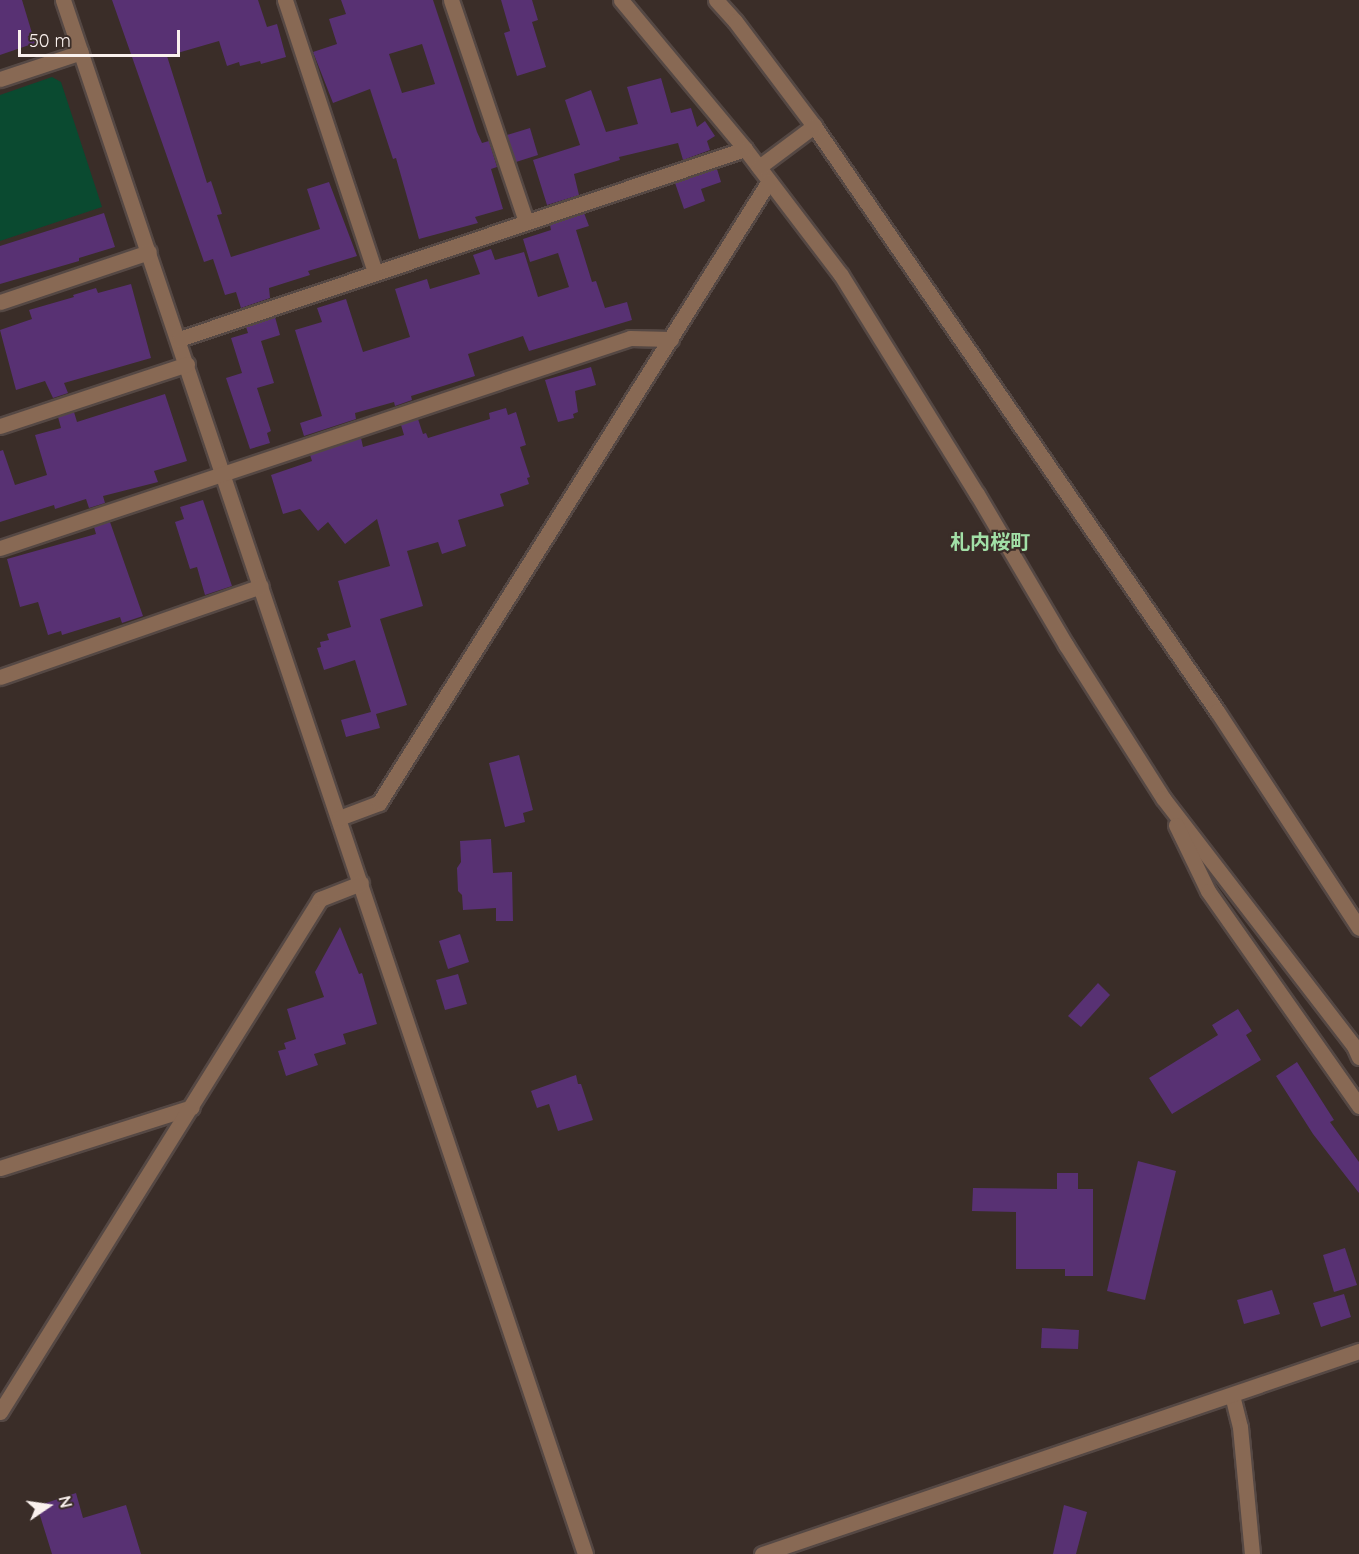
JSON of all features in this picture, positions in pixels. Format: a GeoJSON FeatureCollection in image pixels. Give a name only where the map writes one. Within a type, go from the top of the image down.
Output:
{"type":"FeatureCollection","features":[{"type":"Feature","properties":{"kind":"street"},"geometry":{"type":"LineString","coordinates":[[63,0],[179,339],[585,1554]]}},
{"type":"Feature","properties":{"kind":"street"},"geometry":{"type":"LineString","coordinates":[[285,0],[375,272]]}},
{"type":"Feature","properties":{"kind":"street"},"geometry":{"type":"LineString","coordinates":[[452,0],[526,221]]}},
{"type":"Feature","properties":{"kind":"street"},"geometry":{"type":"LineString","coordinates":[[621,0],[745,149],[841,275],[977,494],[1066,645],[1163,798],[1354,1046],[1359,1057]]}},
{"type":"Feature","properties":{"kind":"street"},"geometry":{"type":"LineString","coordinates":[[716,0],[735,21],[814,126],[1211,701],[1359,928]]}},
{"type":"Feature","properties":{"kind":"street"},"geometry":{"type":"LineString","coordinates":[[0,79],[81,52]]}},
{"type":"Feature","properties":{"kind":"street"},"geometry":{"type":"LineString","coordinates":[[759,167],[814,126]]}},
{"type":"Feature","properties":{"kind":"street"},"geometry":{"type":"LineString","coordinates":[[179,339],[745,149]]}},
{"type":"Feature","properties":{"kind":"street"},"geometry":{"type":"LineString","coordinates":[[339,818],[379,803],[769,181]]}},
{"type":"Feature","properties":{"kind":"street"},"geometry":{"type":"LineString","coordinates":[[0,302],[149,252]]}},
{"type":"Feature","properties":{"kind":"street"},"geometry":{"type":"LineString","coordinates":[[0,548],[630,338],[670,339]]}},
{"type":"Feature","properties":{"kind":"street"},"geometry":{"type":"LineString","coordinates":[[0,426],[187,364]]}},
{"type":"Feature","properties":{"kind":"street"},"geometry":{"type":"LineString","coordinates":[[0,677],[261,586]]}},
{"type":"Feature","properties":{"kind":"street"},"geometry":{"type":"LineString","coordinates":[[1163,798],[1208,891],[1359,1106]]}},
{"type":"Feature","properties":{"kind":"street"},"geometry":{"type":"LineString","coordinates":[[0,1412],[320,899],[361,883]]}},
{"type":"Feature","properties":{"kind":"street"},"geometry":{"type":"LineString","coordinates":[[0,1168],[192,1107]]}},
{"type":"Feature","properties":{"kind":"street"},"geometry":{"type":"LineString","coordinates":[[762,1554],[1359,1351]]}},
{"type":"Feature","properties":{"kind":"street"},"geometry":{"type":"LineString","coordinates":[[1232,1395],[1240,1427],[1252,1554]]}},
{"type":"Feature","properties":{"kind":"green space"},"geometry":{"type":"Polygon","coordinates":[[[52,77],[61,82],[102,207],[0,241],[0,95],[52,77]]]}},
{"type":"Feature","properties":{"kind":"building"},"geometry":{"type":"Polygon","coordinates":[[[0,0],[22,0],[35,43],[0,55],[0,0]]]}},
{"type":"Feature","properties":{"kind":"building"},"geometry":{"type":"Polygon","coordinates":[[[112,0],[258,0],[267,27],[277,24],[286,57],[261,64],[260,61],[240,66],[239,62],[227,66],[219,41],[167,56],[207,183],[211,181],[222,214],[217,215],[231,257],[320,229],[307,189],[329,182],[357,256],[308,271],[310,275],[269,288],[270,298],[241,308],[236,292],[225,295],[213,259],[204,262],[112,0]]]}},
{"type":"Feature","properties":{"kind":"building"},"geometry":{"type":"Polygon","coordinates":[[[341,0],[433,0],[477,132],[482,143],[489,141],[497,167],[491,169],[503,209],[475,217],[478,223],[419,239],[396,158],[393,159],[370,89],[333,103],[313,52],[337,44],[329,19],[346,14],[341,0]],[[422,44],[389,54],[402,93],[435,84],[422,44]]]}},
{"type":"Feature","properties":{"kind":"building"},"geometry":{"type":"Polygon","coordinates":[[[501,0],[532,0],[538,20],[532,22],[546,67],[517,76],[504,33],[510,31],[501,0]]]}},
{"type":"Feature","properties":{"kind":"building"},"geometry":{"type":"Polygon","coordinates":[[[661,78],[671,113],[691,108],[697,127],[705,121],[715,136],[707,141],[710,150],[683,160],[678,143],[619,157],[620,160],[574,174],[579,195],[547,205],[533,160],[580,145],[565,100],[591,90],[606,132],[638,124],[627,87],[661,78]]]}},
{"type":"Feature","properties":{"kind":"building"},"geometry":{"type":"Polygon","coordinates":[[[530,128],[538,155],[516,162],[507,135],[530,128]]]}},
{"type":"Feature","properties":{"kind":"building"},"geometry":{"type":"Polygon","coordinates":[[[717,169],[721,182],[701,189],[705,201],[684,209],[675,183],[717,169]]]}},
{"type":"Feature","properties":{"kind":"building"},"geometry":{"type":"Polygon","coordinates":[[[104,213],[115,247],[79,258],[79,261],[0,284],[0,246],[104,213]]]}},
{"type":"Feature","properties":{"kind":"building"},"geometry":{"type":"Polygon","coordinates":[[[584,213],[589,226],[576,230],[592,282],[596,281],[605,308],[627,302],[632,320],[529,351],[523,336],[468,354],[475,376],[411,396],[412,400],[395,406],[394,402],[355,413],[356,419],[304,436],[300,423],[322,416],[295,330],[322,322],[317,308],[346,299],[363,352],[410,337],[395,289],[427,279],[430,289],[480,274],[473,255],[491,249],[495,260],[524,252],[538,297],[569,287],[558,253],[530,262],[523,239],[551,230],[550,225],[584,213]]]}},
{"type":"Feature","properties":{"kind":"building"},"geometry":{"type":"Polygon","coordinates":[[[131,284],[151,358],[64,383],[68,393],[53,398],[45,381],[16,390],[0,330],[32,319],[29,310],[96,288],[98,293],[131,284]]]}},
{"type":"Feature","properties":{"kind":"building"},"geometry":{"type":"Polygon","coordinates":[[[275,317],[280,335],[261,341],[274,383],[257,388],[271,431],[267,433],[270,443],[250,449],[226,378],[242,373],[231,338],[248,333],[246,327],[275,317]]]}},
{"type":"Feature","properties":{"kind":"building"},"geometry":{"type":"Polygon","coordinates":[[[591,367],[596,385],[575,391],[578,412],[573,414],[574,418],[558,422],[545,380],[591,367]]]}},
{"type":"Feature","properties":{"kind":"building"},"geometry":{"type":"Polygon","coordinates":[[[165,394],[187,461],[154,471],[158,482],[103,496],[105,503],[89,508],[86,499],[55,509],[54,505],[0,522],[0,451],[3,450],[15,485],[47,475],[35,435],[61,428],[58,417],[74,412],[77,422],[165,394]]]}},
{"type":"Feature","properties":{"kind":"building"},"geometry":{"type":"Polygon","coordinates":[[[506,408],[508,415],[516,412],[526,445],[520,447],[530,477],[527,478],[529,484],[500,494],[504,506],[458,520],[466,546],[442,554],[438,542],[407,551],[423,606],[380,619],[407,705],[376,714],[380,728],[346,737],[341,720],[371,712],[355,660],[324,670],[317,648],[321,647],[320,642],[329,640],[327,634],[351,627],[338,581],[390,566],[377,519],[345,544],[328,522],[318,531],[300,509],[283,514],[271,475],[312,461],[310,455],[361,438],[363,447],[404,435],[401,425],[418,419],[423,434],[426,433],[428,438],[490,419],[489,413],[506,408]]]}},
{"type":"Feature","properties":{"kind":"building"},"geometry":{"type":"Polygon","coordinates":[[[203,500],[232,586],[205,595],[197,567],[190,569],[175,522],[184,519],[180,507],[203,500]]]}},
{"type":"Feature","properties":{"kind":"building"},"geometry":{"type":"Polygon","coordinates":[[[110,522],[143,616],[122,623],[120,617],[62,635],[61,631],[48,635],[38,602],[20,607],[7,559],[96,534],[94,527],[110,522]]]}},
{"type":"Feature","properties":{"kind":"building"},"geometry":{"type":"Polygon","coordinates":[[[519,755],[533,810],[523,813],[525,822],[505,827],[489,763],[519,755]]]}},
{"type":"Feature","properties":{"kind":"building"},"geometry":{"type":"Polygon","coordinates":[[[491,839],[493,873],[512,872],[513,921],[496,921],[496,908],[463,910],[462,895],[458,891],[457,868],[461,862],[460,841],[491,839]]]}},
{"type":"Feature","properties":{"kind":"building"},"geometry":{"type":"Polygon","coordinates":[[[340,927],[359,974],[362,973],[377,1024],[343,1034],[346,1044],[314,1054],[318,1065],[286,1076],[278,1051],[286,1049],[284,1043],[296,1039],[287,1009],[324,997],[315,972],[340,927]]]}},
{"type":"Feature","properties":{"kind":"building"},"geometry":{"type":"Polygon","coordinates":[[[460,934],[469,962],[448,969],[439,941],[460,934]]]}},
{"type":"Feature","properties":{"kind":"building"},"geometry":{"type":"Polygon","coordinates":[[[458,974],[467,1004],[445,1010],[436,980],[458,974]]]}},
{"type":"Feature","properties":{"kind":"building"},"geometry":{"type":"Polygon","coordinates":[[[1098,983],[1110,995],[1081,1027],[1068,1016],[1098,983]]]}},
{"type":"Feature","properties":{"kind":"building"},"geometry":{"type":"Polygon","coordinates":[[[1238,1009],[1252,1031],[1246,1035],[1261,1060],[1172,1114],[1149,1078],[1218,1035],[1212,1025],[1238,1009]]]}},
{"type":"Feature","properties":{"kind":"building"},"geometry":{"type":"Polygon","coordinates":[[[1297,1062],[1334,1120],[1330,1122],[1359,1162],[1359,1193],[1313,1134],[1276,1076],[1297,1062]]]}},
{"type":"Feature","properties":{"kind":"building"},"geometry":{"type":"Polygon","coordinates":[[[576,1075],[593,1120],[558,1131],[549,1104],[537,1108],[531,1091],[576,1075]]]}},
{"type":"Feature","properties":{"kind":"building"},"geometry":{"type":"Polygon","coordinates":[[[1138,1161],[1176,1171],[1145,1300],[1107,1291],[1138,1161]]]}},
{"type":"Feature","properties":{"kind":"building"},"geometry":{"type":"Polygon","coordinates":[[[1057,1173],[1078,1173],[1078,1189],[1093,1189],[1093,1276],[1065,1276],[1065,1269],[1016,1269],[1016,1212],[972,1211],[973,1188],[1057,1189],[1057,1173]]]}},
{"type":"Feature","properties":{"kind":"building"},"geometry":{"type":"Polygon","coordinates":[[[1345,1248],[1357,1285],[1334,1292],[1323,1255],[1345,1248]]]}},
{"type":"Feature","properties":{"kind":"building"},"geometry":{"type":"Polygon","coordinates":[[[1272,1290],[1280,1314],[1244,1324],[1237,1300],[1272,1290]]]}},
{"type":"Feature","properties":{"kind":"building"},"geometry":{"type":"Polygon","coordinates":[[[1344,1294],[1351,1317],[1321,1327],[1313,1303],[1344,1294]]]}},
{"type":"Feature","properties":{"kind":"building"},"geometry":{"type":"Polygon","coordinates":[[[1042,1328],[1079,1330],[1078,1349],[1041,1348],[1042,1328]]]}},
{"type":"Feature","properties":{"kind":"building"},"geometry":{"type":"Polygon","coordinates":[[[76,1493],[83,1518],[126,1505],[141,1554],[52,1554],[37,1506],[76,1493]]]}},
{"type":"Feature","properties":{"kind":"building"},"geometry":{"type":"Polygon","coordinates":[[[1064,1505],[1087,1512],[1076,1554],[1053,1554],[1064,1505]]]}},
{"type":"Feature","properties":{"kind":"district","name":"札内桜町"},"geometry":{"type":"Point","coordinates":[990,541]}}]}
